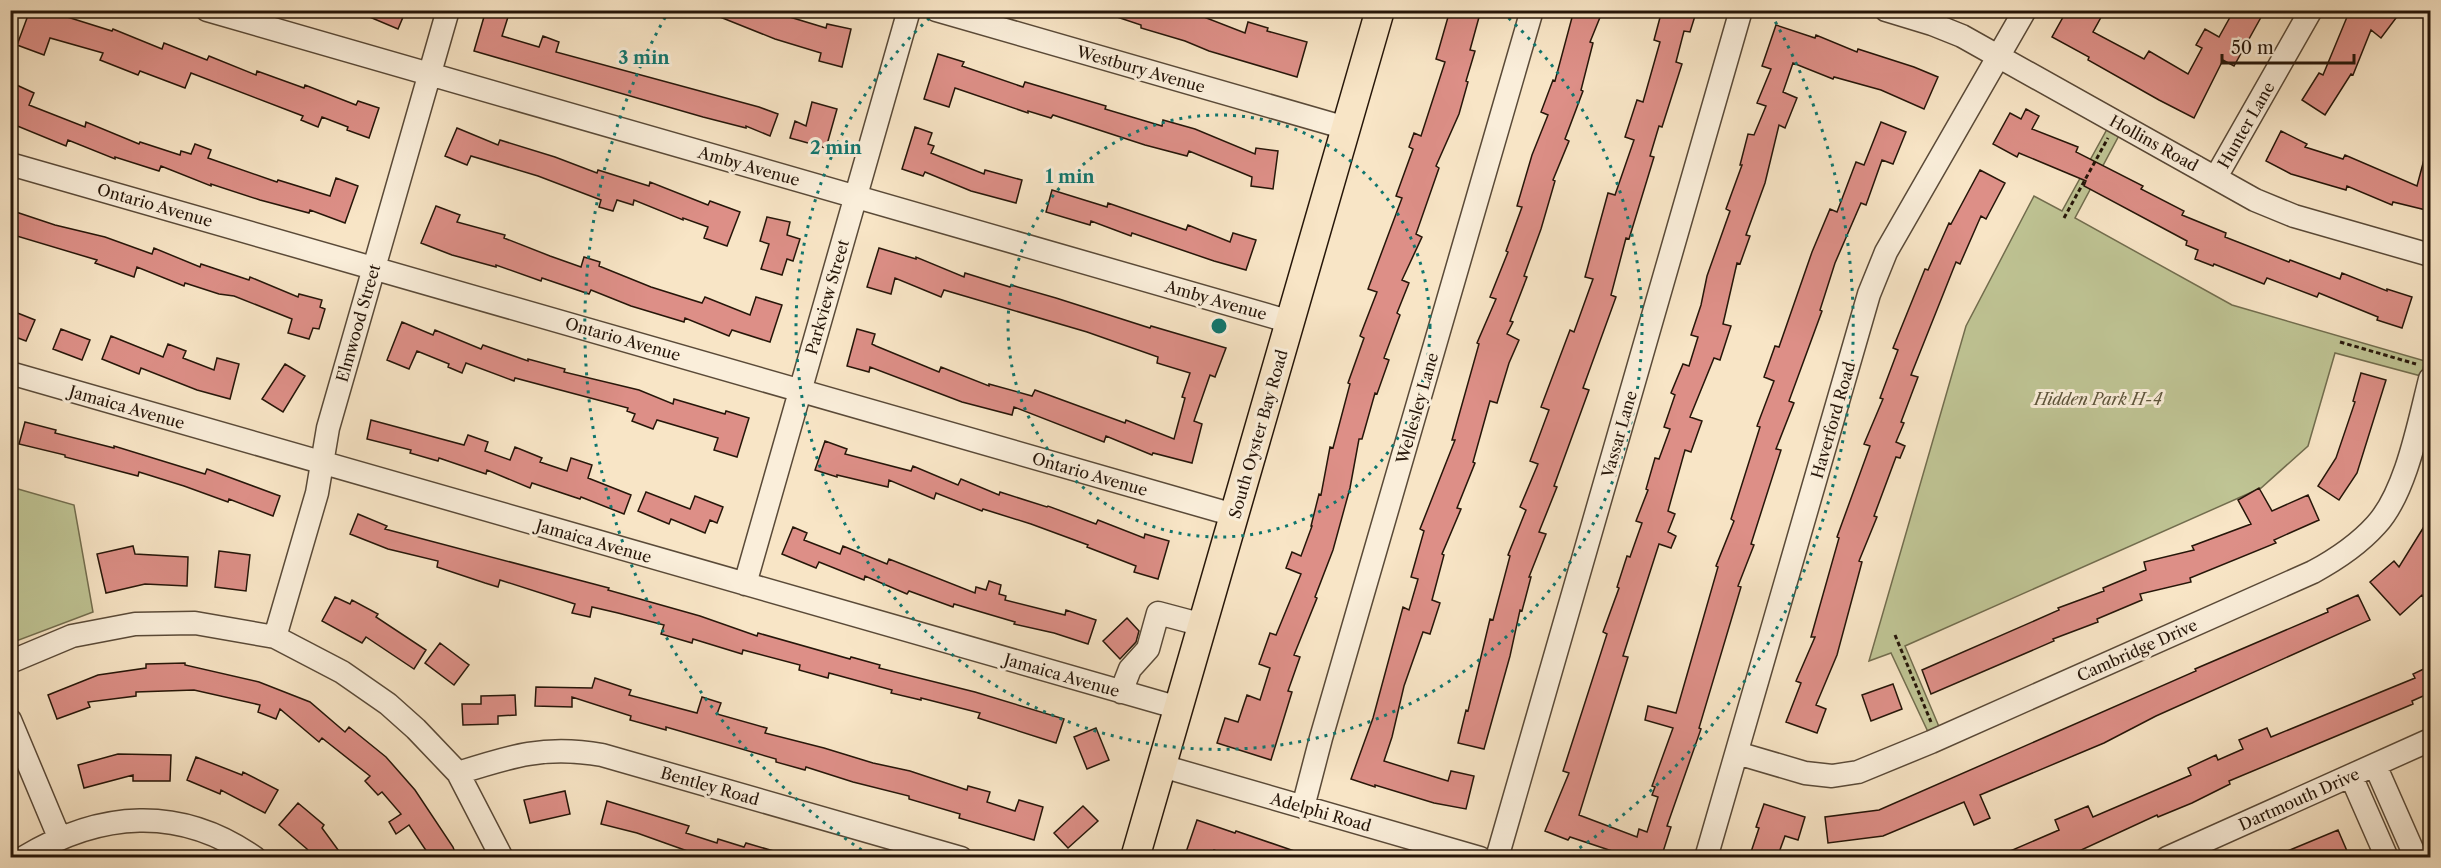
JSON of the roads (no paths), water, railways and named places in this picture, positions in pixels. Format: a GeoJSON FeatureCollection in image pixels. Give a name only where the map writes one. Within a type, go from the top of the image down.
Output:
{"type":"FeatureCollection","features":[{"type":"Feature","properties":{"kind":"main road","name":"South Oyster Bay Road"},"geometry":{"type":"LineString","coordinates":[[1135,858],[1380,10]]}},
{"type":"Feature","properties":{"kind":"street","name":"Amby Avenue"},"geometry":{"type":"LineString","coordinates":[[207,10],[1291,321]]}},
{"type":"Feature","properties":{"kind":"street","name":"Elmwood Street"},"geometry":{"type":"LineString","coordinates":[[275,637],[317,493],[328,428],[448,10]]}},
{"type":"Feature","properties":{"kind":"street","name":"Parkview Street"},"geometry":{"type":"LineString","coordinates":[[745,584],[909,10]]}},
{"type":"Feature","properties":{"kind":"street","name":"Westbury Avenue"},"geometry":{"type":"LineString","coordinates":[[936,10],[1346,128]]}},
{"type":"Feature","properties":{"kind":"street","name":"Wellesley Lane"},"geometry":{"type":"LineString","coordinates":[[1303,807],[1324,726],[1532,10]]}},
{"type":"Feature","properties":{"kind":"street","name":"Vassar Lane"},"geometry":{"type":"LineString","coordinates":[[1497,858],[1741,10]]}},
{"type":"Feature","properties":{"kind":"street","name":"Hollins Road"},"geometry":{"type":"LineString","coordinates":[[1886,10],[1962,36],[2255,200],[2294,216],[2430,255]]}},
{"type":"Feature","properties":{"kind":"street","name":"Haverford Road"},"geometry":{"type":"LineString","coordinates":[[1706,858],[1869,294],[1886,252],[2025,10]]}},
{"type":"Feature","properties":{"kind":"street","name":"Hunter Lane"},"geometry":{"type":"LineString","coordinates":[[2216,177],[2311,10]]}},
{"type":"Feature","properties":{"kind":"street","name":"Ontario Avenue"},"geometry":{"type":"LineString","coordinates":[[10,164],[1234,515]]}},
{"type":"Feature","properties":{"kind":"street","name":"Jamaica Avenue"},"geometry":{"type":"LineString","coordinates":[[10,373],[1179,708]]}},
{"type":"Feature","properties":{"kind":"street","name":"Cambridge Drive"},"geometry":{"type":"LineString","coordinates":[[1737,753],[1805,773],[1832,776],[1858,772],[1938,739],[2313,572],[2343,555],[2377,525],[2392,502],[2408,460],[2427,373]]}},
{"type":"Feature","properties":{"kind":"street"},"geometry":{"type":"LineString","coordinates":[[1121,692],[1130,669],[1148,649],[1158,614],[1203,625]]}},
{"type":"Feature","properties":{"kind":"street"},"geometry":{"type":"LineString","coordinates":[[10,662],[72,636],[135,624],[195,623],[275,637],[342,672],[388,704],[458,773],[502,858]]}},
{"type":"Feature","properties":{"kind":"street"},"geometry":{"type":"LineString","coordinates":[[10,720],[59,837]]}},
{"type":"Feature","properties":{"kind":"street","name":"Dartmouth Drive"},"geometry":{"type":"LineString","coordinates":[[2167,858],[2430,740]]}},
{"type":"Feature","properties":{"kind":"street","name":"Bentley Road"},"geometry":{"type":"LineString","coordinates":[[458,773],[513,755],[576,750],[602,755],[961,858]]}},
{"type":"Feature","properties":{"kind":"street"},"geometry":{"type":"LineString","coordinates":[[2374,765],[2416,858]]}},
{"type":"Feature","properties":{"kind":"street","name":"Adelphi Road"},"geometry":{"type":"LineString","coordinates":[[1162,766],[1480,858]]}},
{"type":"Feature","properties":{"kind":"street"},"geometry":{"type":"LineString","coordinates":[[2350,776],[2387,858]]}},
{"type":"Feature","properties":{"kind":"street"},"geometry":{"type":"LineString","coordinates":[[23,858],[59,837],[101,823],[144,819],[196,827],[232,841],[255,858]]}},
{"type":"Feature","properties":{"kind":"park label","name":"Hidden Park H-4"},"geometry":{"type":"Point","coordinates":[2098,399]}}]}
